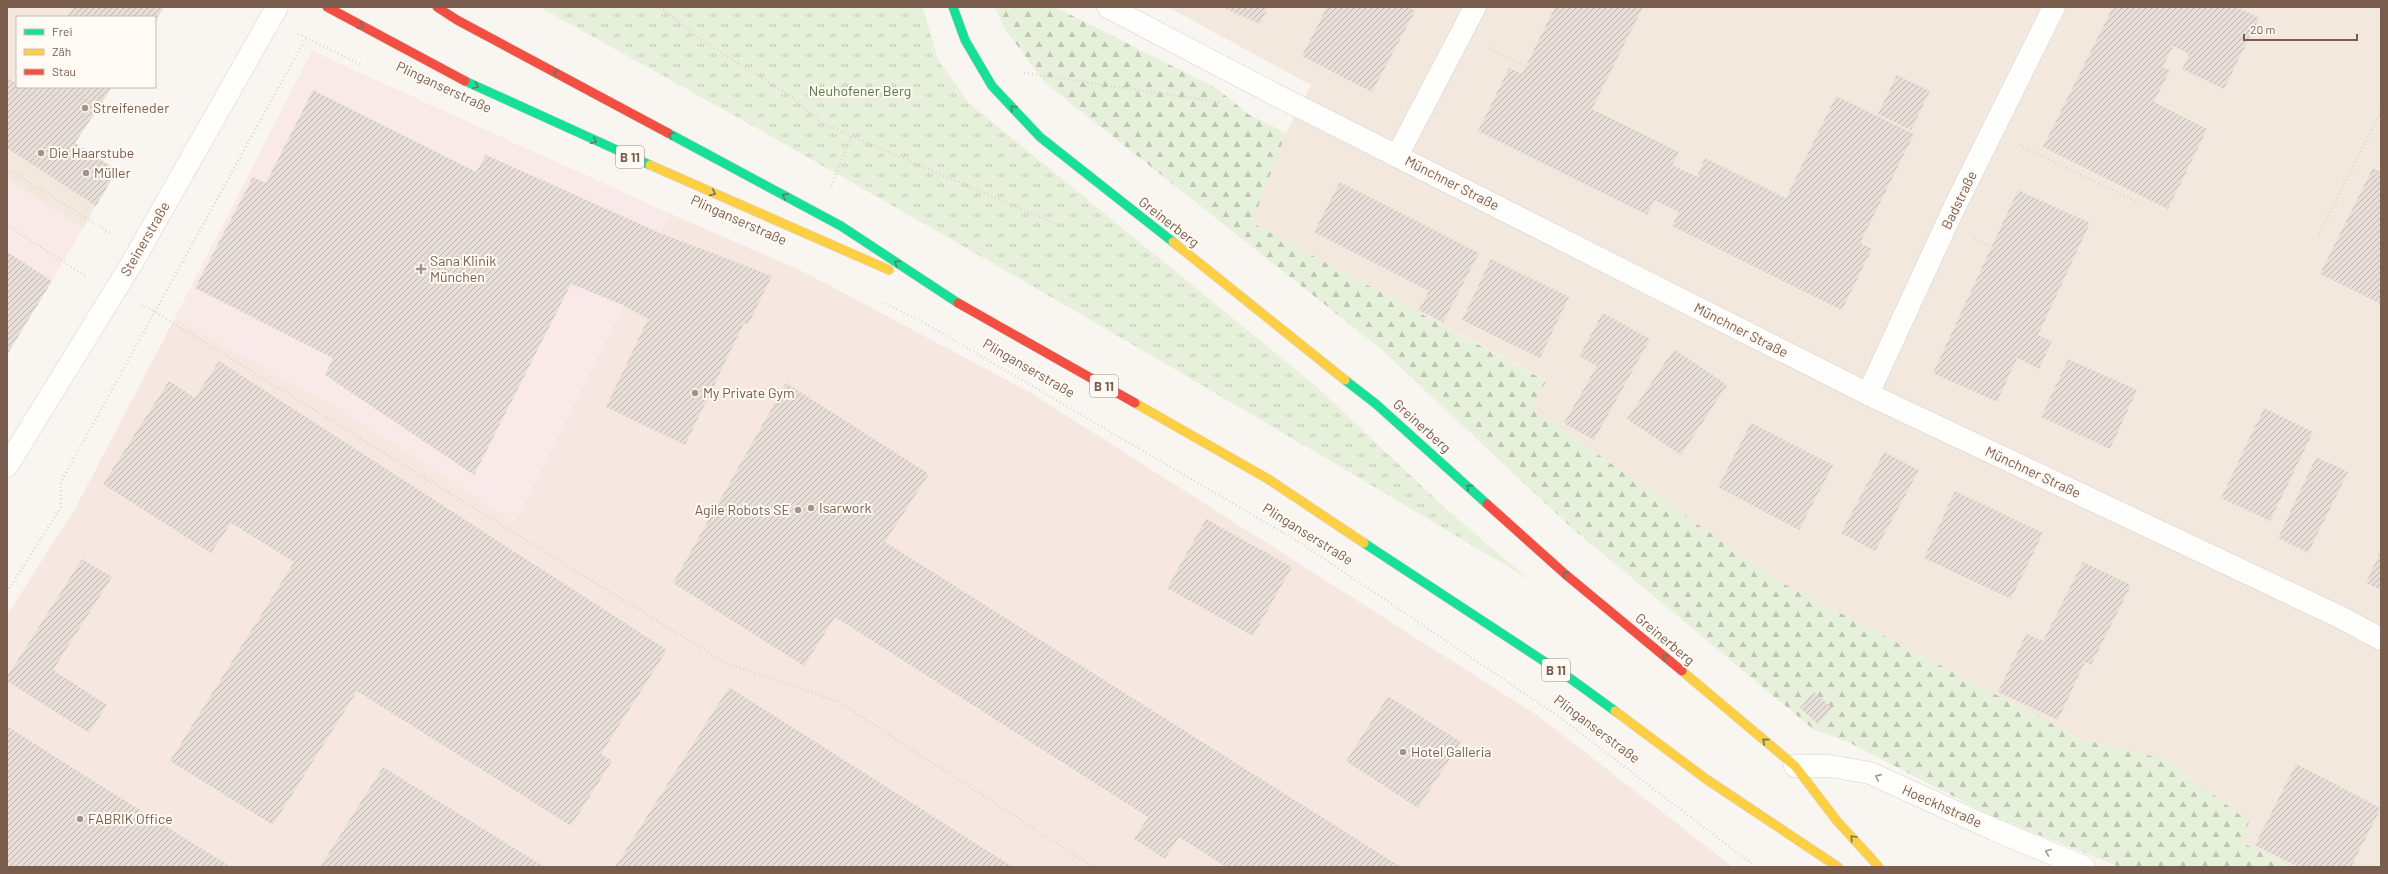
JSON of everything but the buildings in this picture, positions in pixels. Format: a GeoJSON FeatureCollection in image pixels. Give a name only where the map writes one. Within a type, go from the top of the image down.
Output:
{"type":"FeatureCollection","features":[{"type":"Feature","properties":{"kind":"main road","name":"Plinganserstraße"},"geometry":{"type":"LineString","coordinates":[[327,7],[440,69],[592,140],[940,293]]}},
{"type":"Feature","properties":{"kind":"main road","name":"Plinganserstraße"},"geometry":{"type":"LineString","coordinates":[[437,7],[471,28],[841,226],[940,293],[1268,480],[1571,679],[1706,779],[1838,867]]}},
{"type":"Feature","properties":{"kind":"main road","name":"Greinerberg"},"geometry":{"type":"LineString","coordinates":[[953,7],[965,40],[992,86],[1040,137],[1376,404],[1565,574],[1794,766],[1837,821],[1879,867]]}},
{"type":"Feature","properties":{"kind":"street","name":"Münchner Straße"},"geometry":{"type":"LineString","coordinates":[[1108,7],[1397,156],[1868,394],[2340,617],[2381,639]]}},
{"type":"Feature","properties":{"kind":"street"},"geometry":{"type":"LineString","coordinates":[[1397,156],[1475,7]]}},
{"type":"Feature","properties":{"kind":"street","name":"Badstraße"},"geometry":{"type":"LineString","coordinates":[[1868,394],[1954,208],[2054,7]]}},
{"type":"Feature","properties":{"kind":"street","name":"Steinerstraße"},"geometry":{"type":"LineString","coordinates":[[7,466],[139,251],[273,14]]}},
{"type":"Feature","properties":{"kind":"street","name":"Hoeckhstraße"},"geometry":{"type":"LineString","coordinates":[[1794,766],[1830,766],[1870,773],[1995,830],[2084,867]]}},
{"type":"Feature","properties":{"kind":"path"},"geometry":{"type":"LineString","coordinates":[[660,7],[701,40],[791,96],[823,124],[1059,225]]}},
{"type":"Feature","properties":{"kind":"path"},"geometry":{"type":"LineString","coordinates":[[273,14],[306,38],[370,68]]}},
{"type":"Feature","properties":{"kind":"path"},"geometry":{"type":"LineString","coordinates":[[7,592],[61,508],[61,482],[306,38]]}},
{"type":"Feature","properties":{"kind":"path"},"geometry":{"type":"LineString","coordinates":[[1510,59],[1525,66]]}},
{"type":"Feature","properties":{"kind":"path"},"geometry":{"type":"LineString","coordinates":[[1020,72],[1224,103]]}},
{"type":"Feature","properties":{"kind":"path"},"geometry":{"type":"LineString","coordinates":[[2318,234],[2381,111]]}},
{"type":"Feature","properties":{"kind":"path"},"geometry":{"type":"LineString","coordinates":[[829,190],[851,137]]}},
{"type":"Feature","properties":{"kind":"path"},"geometry":{"type":"LineString","coordinates":[[2043,156],[2142,204]]}},
{"type":"Feature","properties":{"kind":"path"},"geometry":{"type":"LineString","coordinates":[[7,169],[139,251]]}},
{"type":"Feature","properties":{"kind":"path"},"geometry":{"type":"LineString","coordinates":[[7,225],[115,291],[155,312],[724,662],[839,702],[1093,867]]}},
{"type":"Feature","properties":{"kind":"path","name":"Plinganserstraße"},"geometry":{"type":"LineString","coordinates":[[878,300],[920,321],[1302,544],[1558,716],[1756,867]]}},
{"type":"Feature","properties":{"kind":"shaded area"},"geometry":{"type":"Polygon","coordinates":[[[7,7],[164,7],[156,19],[156,16],[16,16],[16,88],[111,88],[75,143],[117,170],[83,228],[7,179],[7,7]]]}},
{"type":"Feature","properties":{"kind":"shaded area"},"geometry":{"type":"Polygon","coordinates":[[[1168,7],[2381,7],[2381,867],[2291,867],[2241,842],[2081,739],[1777,580],[1532,408],[1546,380],[1251,223],[1286,133],[1311,85],[1168,7]]]}},
{"type":"Feature","properties":{"kind":"shaded area","name":"Sana Klinik München"},"geometry":{"type":"Polygon","coordinates":[[[312,51],[669,213],[515,522],[338,408],[175,318],[312,51]]]}},
{"type":"Feature","properties":{"kind":"shaded area"},"geometry":{"type":"Polygon","coordinates":[[[7,179],[83,228],[7,355],[7,179]]]}},
{"type":"Feature","properties":{"kind":"shaded area"},"geometry":{"type":"Polygon","coordinates":[[[669,213],[806,273],[1031,393],[1537,715],[1733,867],[7,867],[7,615],[76,507],[175,318],[338,408],[660,233],[669,213]]]}},
{"type":"Feature","properties":{"kind":"green space","name":"Neuhofener Berg"},"geometry":{"type":"Polygon","coordinates":[[[540,7],[923,7],[938,60],[969,103],[1317,387],[1446,509],[1527,578],[1036,288],[789,146],[540,7]]]}},
{"type":"Feature","properties":{"kind":"green space"},"geometry":{"type":"Polygon","coordinates":[[[995,7],[1055,7],[1216,88],[1248,114],[1286,133],[1252,223],[1546,381],[1532,408],[1777,580],[2081,739],[2168,760],[2249,822],[2241,842],[2291,867],[2120,867],[1992,816],[1848,742],[1813,729],[1572,528],[1381,349],[1044,82],[1003,26],[995,7]]]}},
{"type":"Feature","properties":{"kind":"traffic: fast"},"geometry":{"type":"LineString","coordinates":[[953,7],[965,40],[992,86],[1040,137],[1173,242]]}},
{"type":"Feature","properties":{"kind":"traffic: fast"},"geometry":{"type":"LineString","coordinates":[[465,81],[650,165]]}},
{"type":"Feature","properties":{"kind":"traffic: fast"},"geometry":{"type":"LineString","coordinates":[[668,133],[841,226],[958,303]]}},
{"type":"Feature","properties":{"kind":"traffic: fast"},"geometry":{"type":"LineString","coordinates":[[1345,380],[1376,404],[1487,504]]}},
{"type":"Feature","properties":{"kind":"traffic: fast"},"geometry":{"type":"LineString","coordinates":[[1364,543],[1571,679],[1615,711]]}},
{"type":"Feature","properties":{"kind":"traffic: slow"},"geometry":{"type":"LineString","coordinates":[[650,165],[889,270]]}},
{"type":"Feature","properties":{"kind":"traffic: slow"},"geometry":{"type":"LineString","coordinates":[[1173,242],[1345,380]]}},
{"type":"Feature","properties":{"kind":"traffic: slow"},"geometry":{"type":"LineString","coordinates":[[1135,403],[1268,479],[1364,543]]}},
{"type":"Feature","properties":{"kind":"traffic: slow"},"geometry":{"type":"LineString","coordinates":[[1682,671],[1795,766],[1837,821],[1879,867]]}},
{"type":"Feature","properties":{"kind":"traffic: slow"},"geometry":{"type":"LineString","coordinates":[[1615,711],[1706,779],[1838,867]]}},
{"type":"Feature","properties":{"kind":"traffic: jam"},"geometry":{"type":"LineString","coordinates":[[327,7],[465,81]]}},
{"type":"Feature","properties":{"kind":"traffic: jam"},"geometry":{"type":"LineString","coordinates":[[437,7],[457,20],[668,133]]}},
{"type":"Feature","properties":{"kind":"traffic: jam"},"geometry":{"type":"LineString","coordinates":[[958,303],[1135,403]]}},
{"type":"Feature","properties":{"kind":"traffic: jam"},"geometry":{"type":"LineString","coordinates":[[1487,504],[1565,574],[1682,671]]}},
{"type":"Feature","properties":{"kind":"place","name":"Streifeneder"},"geometry":{"type":"Point","coordinates":[85,108]}},
{"type":"Feature","properties":{"kind":"place","name":"Die Haarstube"},"geometry":{"type":"Point","coordinates":[41,153]}},
{"type":"Feature","properties":{"kind":"place","name":"Müller"},"geometry":{"type":"Point","coordinates":[86,173]}},
{"type":"Feature","properties":{"kind":"place","name":"Sana Klinik München"},"geometry":{"type":"Point","coordinates":[421,269]}},
{"type":"Feature","properties":{"kind":"place","name":"My Private Gym"},"geometry":{"type":"Point","coordinates":[695,393]}},
{"type":"Feature","properties":{"kind":"place","name":"Isarwork"},"geometry":{"type":"Point","coordinates":[811,508]}},
{"type":"Feature","properties":{"kind":"place","name":"Agile Robots SE"},"geometry":{"type":"Point","coordinates":[798,510]}},
{"type":"Feature","properties":{"kind":"place","name":"Hotel Galleria"},"geometry":{"type":"Point","coordinates":[1403,752]}},
{"type":"Feature","properties":{"kind":"place","name":"FABRIK Office"},"geometry":{"type":"Point","coordinates":[80,819]}}]}
